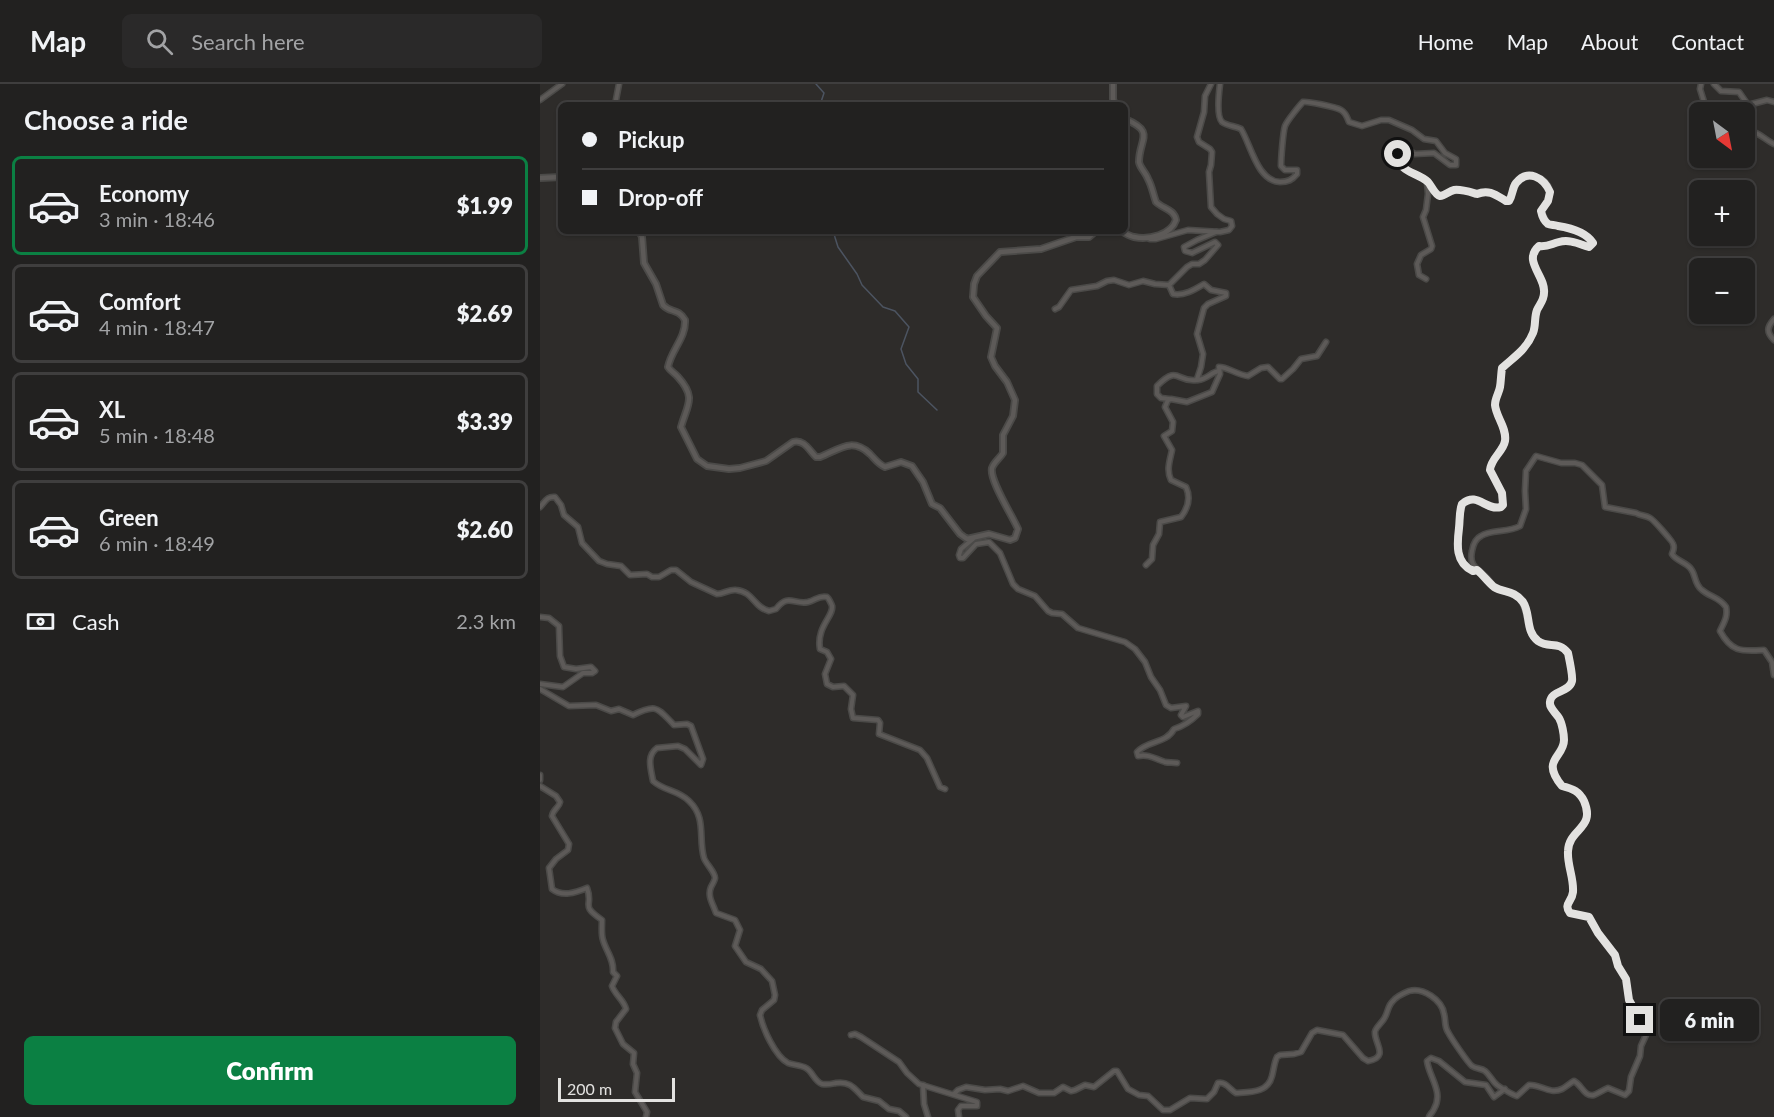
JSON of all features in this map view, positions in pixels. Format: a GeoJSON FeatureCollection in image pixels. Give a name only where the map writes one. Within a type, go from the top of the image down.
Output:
{"type":"FeatureCollection","features":[{"type":"Feature","properties":{"kind":"street"},"geometry":{"type":"LineString","coordinates":[[540,100],[562,84]]}},
{"type":"Feature","properties":{"kind":"street"},"geometry":{"type":"LineString","coordinates":[[616,102],[619,84]]}},
{"type":"Feature","properties":{"kind":"street"},"geometry":{"type":"LineString","coordinates":[[1113,84],[1114,102]]}},
{"type":"Feature","properties":{"kind":"street"},"geometry":{"type":"LineString","coordinates":[[1055,309],[1071,290],[1097,286],[1107,281],[1118,281],[1129,285],[1143,281],[1169,285],[1187,267],[1205,260],[1218,245],[1215,242],[1192,253],[1185,251],[1185,247],[1216,232],[1229,230],[1232,226],[1231,221],[1224,219],[1211,207],[1209,172],[1212,152],[1210,148],[1199,142],[1197,137],[1204,112],[1205,96],[1211,84]]}},
{"type":"Feature","properties":{"kind":"street"},"geometry":{"type":"LineString","coordinates":[[1220,84],[1218,97],[1220,119],[1224,124],[1240,129],[1255,160],[1273,181],[1290,181],[1297,174],[1297,170],[1285,170],[1281,166],[1284,133],[1287,123],[1299,106],[1306,101],[1342,110],[1349,122],[1355,125],[1362,126],[1389,120],[1412,130],[1424,139],[1436,141],[1445,153],[1456,159],[1456,165],[1450,165],[1434,153],[1415,154],[1405,148],[1399,151],[1398,158],[1403,169],[1427,181],[1438,195],[1442,196],[1454,190],[1477,194],[1484,191],[1491,192],[1506,201],[1511,198],[1516,183],[1527,176],[1536,176],[1545,182],[1550,192],[1548,201],[1541,211],[1549,225],[1566,227],[1583,233],[1593,243],[1589,247],[1576,242],[1560,242],[1548,247],[1539,246],[1534,255],[1534,266],[1544,290],[1543,298],[1530,339],[1519,356],[1502,368],[1500,388],[1495,402],[1505,440],[1504,445],[1493,459],[1490,470],[1502,493],[1503,505],[1493,508],[1473,499],[1465,501],[1460,508],[1457,549],[1465,567],[1473,571],[1477,570]]}},
{"type":"Feature","properties":{"kind":"street"},"geometry":{"type":"LineString","coordinates":[[1701,84],[1700,89],[1704,102]]}},
{"type":"Feature","properties":{"kind":"street"},"geometry":{"type":"LineString","coordinates":[[1714,84],[1721,91],[1739,92],[1748,105],[1767,99],[1774,102]]}},
{"type":"Feature","properties":{"kind":"street"},"geometry":{"type":"LineString","coordinates":[[1127,234],[1133,237],[1154,237],[1167,231],[1176,220],[1173,212],[1156,202],[1139,162],[1144,139],[1142,130],[1128,120]]}},
{"type":"Feature","properties":{"kind":"street"},"geometry":{"type":"LineString","coordinates":[[1755,133],[1774,144]]}},
{"type":"Feature","properties":{"kind":"street"},"geometry":{"type":"LineString","coordinates":[[540,178],[558,177]]}},
{"type":"Feature","properties":{"kind":"street"},"geometry":{"type":"LineString","coordinates":[[1426,279],[1419,275],[1417,266],[1421,255],[1432,246],[1423,217],[1428,194],[1427,181]]}},
{"type":"Feature","properties":{"kind":"street"},"geometry":{"type":"LineString","coordinates":[[1146,237],[1156,239],[1193,229],[1216,232]]}},
{"type":"Feature","properties":{"kind":"street"},"geometry":{"type":"LineString","coordinates":[[640,234],[644,264],[656,284],[663,305],[665,308],[678,312],[685,320],[685,329],[668,367],[688,391],[690,405],[681,427],[697,459],[707,466],[736,469],[766,461],[793,442],[798,441],[802,442],[816,457],[846,446],[859,445],[885,467],[901,462],[912,465],[923,482],[932,504],[940,508],[967,539],[989,534],[1010,540],[1015,538],[1018,529],[996,487],[991,472],[1003,453],[1004,435],[1013,416],[1015,400],[1007,381],[993,361],[992,351],[998,332],[973,297],[975,280],[1000,252],[1041,249],[1076,237],[1089,237],[1092,234]]}},
{"type":"Feature","properties":{"kind":"street"},"geometry":{"type":"LineString","coordinates":[[1169,285],[1173,294],[1176,295],[1191,292],[1204,284],[1211,290],[1226,293],[1226,296],[1204,308],[1197,334],[1203,354],[1196,378],[1198,380]]}},
{"type":"Feature","properties":{"kind":"street"},"geometry":{"type":"LineString","coordinates":[[1774,319],[1768,332],[1774,340]]}},
{"type":"Feature","properties":{"kind":"street"},"geometry":{"type":"LineString","coordinates":[[1219,371],[1198,380],[1189,381],[1177,375],[1163,380],[1157,386],[1157,394],[1161,398],[1187,402],[1212,392],[1220,374],[1219,368],[1223,367],[1234,373],[1248,376],[1261,368],[1268,367],[1280,380],[1301,359],[1317,356],[1326,342]]}},
{"type":"Feature","properties":{"kind":"street"},"geometry":{"type":"LineString","coordinates":[[1146,565],[1152,559],[1153,545],[1159,534],[1160,522],[1181,517],[1189,496],[1186,487],[1171,480],[1168,473],[1172,450],[1164,436],[1172,431],[1173,422],[1165,407],[1171,399]]}},
{"type":"Feature","properties":{"kind":"street"},"geometry":{"type":"LineString","coordinates":[[954,1094],[970,1086],[985,1090],[1008,1091],[1023,1086],[1039,1093],[1054,1093],[1063,1087],[1071,1091],[1085,1085],[1094,1087],[1114,1071],[1117,1071],[1128,1089],[1139,1095],[1148,1096],[1163,1110],[1170,1110],[1190,1098],[1207,1099],[1211,1097],[1220,1082],[1236,1094],[1253,1093],[1270,1082],[1277,1057],[1301,1052],[1312,1033],[1317,1030],[1343,1035],[1362,1058],[1368,1061],[1375,1060],[1378,1057],[1379,1045],[1375,1030],[1393,1001],[1414,991],[1427,993],[1436,1000],[1444,1012],[1444,1024],[1448,1034],[1471,1065],[1484,1070],[1497,1085],[1513,1096],[1517,1096],[1529,1085],[1535,1084],[1548,1090],[1559,1090],[1574,1081],[1579,1083],[1588,1095],[1608,1088],[1625,1095],[1629,1091],[1631,1077],[1646,1035],[1629,1000],[1626,979],[1618,966],[1613,950],[1598,933],[1589,917],[1570,913],[1567,908],[1573,893],[1569,844],[1587,820],[1588,815],[1580,794],[1572,788],[1562,786],[1553,764],[1553,759],[1563,745],[1564,739],[1561,720],[1550,706],[1550,702],[1553,695],[1569,687],[1572,681],[1568,653],[1556,644],[1538,641],[1528,626],[1526,609],[1520,599],[1508,591],[1495,587],[1473,566],[1470,558],[1476,540],[1483,534],[1520,526],[1526,509],[1526,471],[1533,457],[1579,464],[1600,481],[1604,488],[1605,507],[1636,513],[1656,522],[1674,544],[1672,554],[1674,558],[1690,568],[1695,582],[1701,589],[1716,597],[1726,607],[1727,615],[1720,631],[1723,636],[1735,650],[1749,652],[1764,650],[1772,662],[1774,675]]}},
{"type":"Feature","properties":{"kind":"street"},"geometry":{"type":"LineString","coordinates":[[540,507],[546,500],[555,497],[564,515],[578,527],[582,543],[599,561],[621,566],[630,575],[647,574],[659,577],[671,570],[676,570],[691,582],[720,595],[732,590],[746,592],[757,606],[769,611],[776,609],[786,600],[809,602],[822,596],[827,597],[832,609],[821,630],[819,640],[820,649],[824,649],[831,659],[825,674],[827,684],[833,687],[844,686],[853,695],[850,709],[853,718],[878,720],[879,734],[920,750],[927,758],[940,787],[945,789]]}},
{"type":"Feature","properties":{"kind":"street"},"geometry":{"type":"LineString","coordinates":[[973,539],[962,549],[958,555],[960,558],[963,558],[976,544],[989,542],[1000,553],[1013,584],[1018,589],[1035,596],[1048,611],[1062,614],[1078,628],[1130,645],[1141,655],[1166,705],[1171,708],[1186,706],[1181,715],[1183,717],[1198,711],[1198,714],[1187,724],[1174,729],[1170,736],[1139,749],[1137,752],[1138,756],[1156,757],[1164,762],[1177,763]]}},
{"type":"Feature","properties":{"kind":"street"},"geometry":{"type":"LineString","coordinates":[[540,617],[549,618],[559,626],[560,656],[564,667],[570,669],[591,667],[595,671],[581,675],[563,687],[540,684]]}},
{"type":"Feature","properties":{"kind":"street"},"geometry":{"type":"LineString","coordinates":[[540,689],[569,706],[596,705],[610,711],[619,709],[633,715],[651,708],[662,711],[674,725],[691,726],[703,759],[701,765],[685,749],[678,746],[657,748],[650,755],[653,781],[661,788],[683,795],[692,803],[701,821],[703,854],[715,879],[710,890],[710,898],[716,913],[735,920],[740,930],[735,946],[746,962],[761,969],[772,981],[776,995],[760,1015],[761,1022],[774,1048],[788,1063],[808,1069],[820,1083],[849,1083],[863,1097],[879,1101],[906,1117]]}},
{"type":"Feature","properties":{"kind":"street"},"geometry":{"type":"LineString","coordinates":[[540,775],[540,780]]}},
{"type":"Feature","properties":{"kind":"street"},"geometry":{"type":"LineString","coordinates":[[540,786],[556,796],[560,802],[552,816],[569,844],[568,850],[549,868],[552,889],[555,892],[569,894],[587,888],[589,891],[588,910],[602,920],[602,938],[614,965],[613,972],[617,976],[612,986],[614,993],[625,1004],[626,1009],[616,1022],[615,1028],[623,1044],[634,1053],[633,1064],[637,1073],[634,1092],[647,1112],[646,1117]]}},
{"type":"Feature","properties":{"kind":"street"},"geometry":{"type":"LineString","coordinates":[[851,1035],[861,1037],[899,1062],[915,1081],[977,1102],[977,1106],[961,1106],[958,1110],[959,1117]]}},
{"type":"Feature","properties":{"kind":"street"},"geometry":{"type":"LineString","coordinates":[[1429,1117],[1437,1100],[1437,1088],[1427,1066],[1427,1061],[1431,1058],[1440,1061],[1465,1082],[1486,1085],[1494,1097],[1505,1089]]}},
{"type":"Feature","properties":{"kind":"street"},"geometry":{"type":"LineString","coordinates":[[923,1085],[924,1104],[928,1117]]}},
{"type":"Feature","properties":{"kind":"waterway"},"geometry":{"type":"LineString","coordinates":[[816,84],[824,93],[821,102]]}},
{"type":"Feature","properties":{"kind":"waterway"},"geometry":{"type":"LineString","coordinates":[[834,234],[838,247],[862,285],[883,307],[895,311],[909,327],[901,349],[906,364],[918,379],[918,392],[937,410]]}},
{"type":"Feature","properties":{"kind":"route"},"geometry":{"type":"LineString","coordinates":[[1398,154],[1403,169],[1427,181],[1438,195],[1442,196],[1454,190],[1477,194],[1484,191],[1509,201],[1516,183],[1527,176],[1536,176],[1545,182],[1550,192],[1548,201],[1541,211],[1549,225],[1566,227],[1583,233],[1593,243],[1586,247],[1576,242],[1560,242],[1548,247],[1539,246],[1535,250],[1533,262],[1544,286],[1542,303],[1537,311],[1530,339],[1519,356],[1502,368],[1500,388],[1495,402],[1505,440],[1504,445],[1493,459],[1490,470],[1502,493],[1503,505],[1493,508],[1473,499],[1468,499],[1462,504],[1459,514],[1457,549],[1465,567],[1469,570],[1477,570],[1495,587],[1508,591],[1520,599],[1526,609],[1528,626],[1538,641],[1556,644],[1568,653],[1572,681],[1569,687],[1553,695],[1550,700],[1550,706],[1561,720],[1564,739],[1561,750],[1553,759],[1553,764],[1562,786],[1572,788],[1580,794],[1588,815],[1587,820],[1569,844],[1573,893],[1567,908],[1570,913],[1589,917],[1598,933],[1613,950],[1618,966],[1625,975],[1631,1006],[1640,1020]]}}]}
